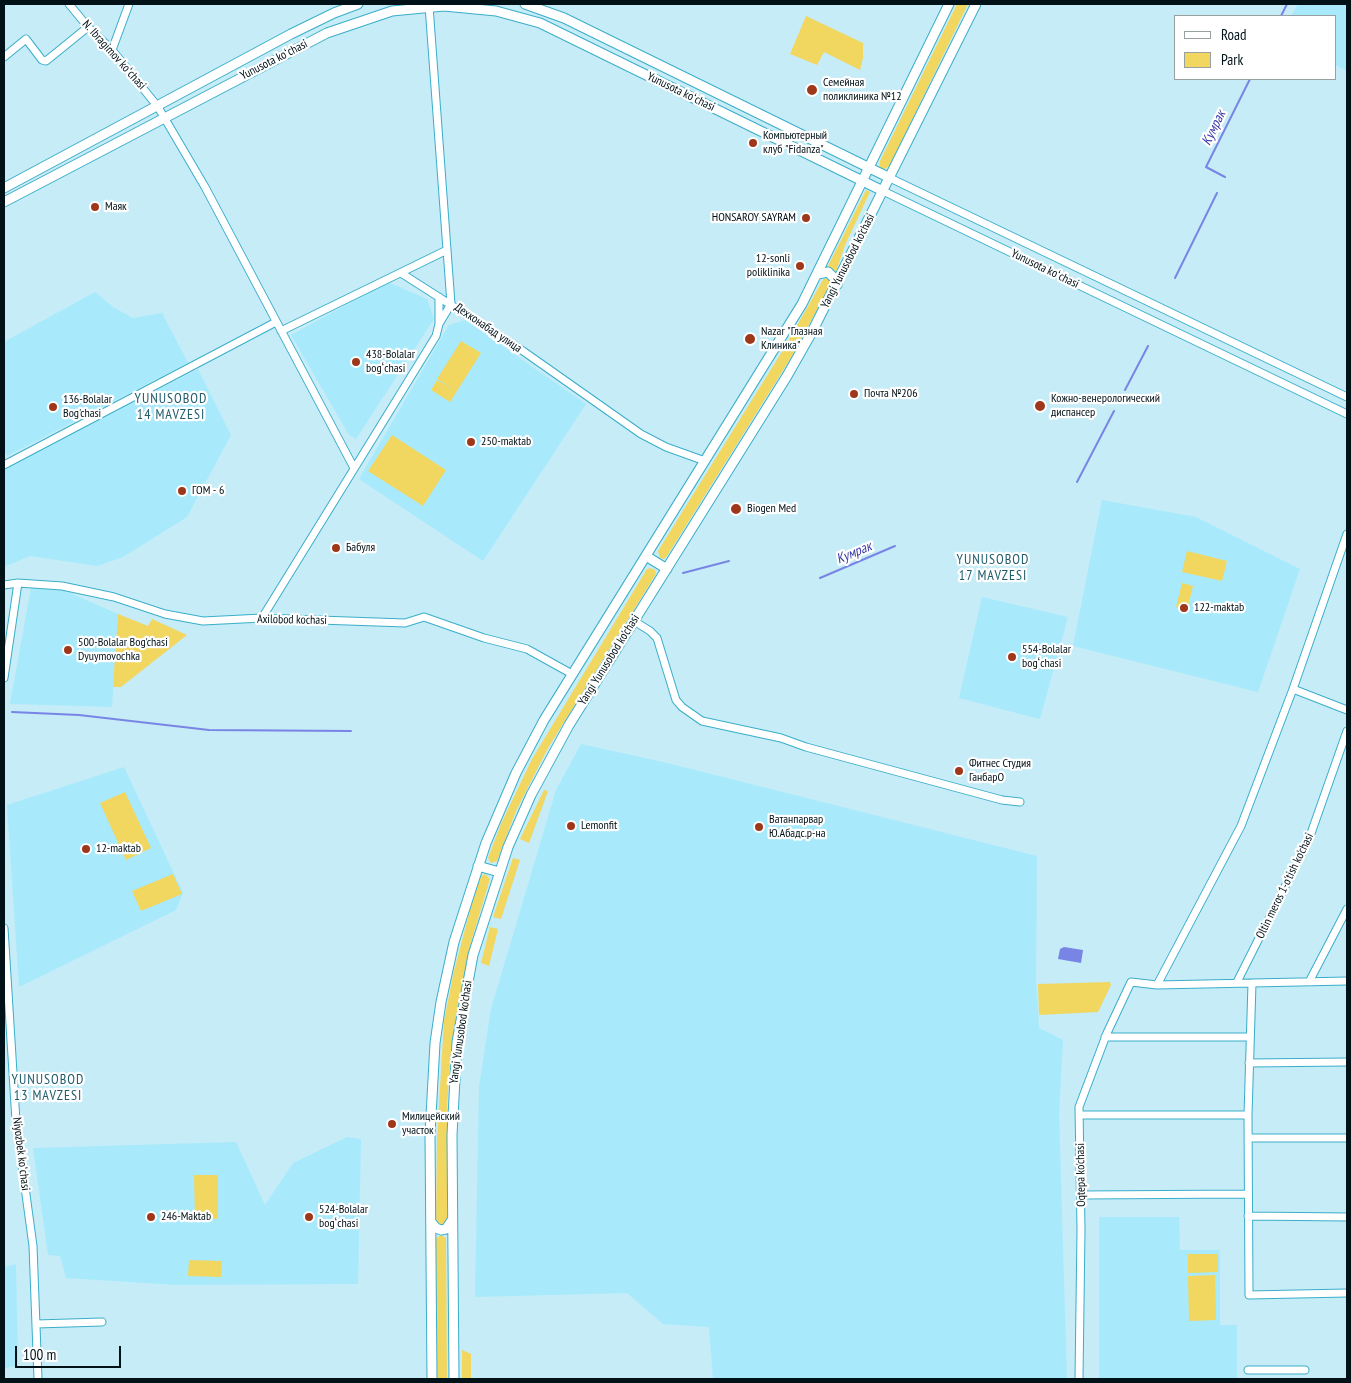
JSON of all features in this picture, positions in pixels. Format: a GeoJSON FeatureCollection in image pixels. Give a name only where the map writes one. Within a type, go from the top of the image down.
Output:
{"type":"FeatureCollection","features":[{"type":"Feature","properties":{"kind":"main road","name":"Yunusota koʻchasi"},"geometry":{"type":"LineString","coordinates":[[525,4],[564,18],[890,178]]}},
{"type":"Feature","properties":{"kind":"main road","name":"Yangi Yunusobod ko'chasi"},"geometry":{"type":"LineString","coordinates":[[432,1379],[430,1112],[436,1029],[454,942],[478,866],[516,773],[572,674],[705,461],[818,274],[949,4]]}},
{"type":"Feature","properties":{"kind":"main road","name":"Yangi Yunusobod ko'chasi"},"geometry":{"type":"LineString","coordinates":[[454,1379],[452,1107],[458,1034],[474,954],[499,872],[524,809],[545,767],[787,376],[837,285],[976,4]]}},
{"type":"Feature","properties":{"kind":"main road","name":"Yunusota koʻchasi"},"geometry":{"type":"LineString","coordinates":[[4,188],[298,30],[352,5]]}},
{"type":"Feature","properties":{"kind":"main road","name":"Yunusota koʻchasi"},"geometry":{"type":"LineString","coordinates":[[4,202],[327,33],[374,16],[429,5],[496,10],[540,23],[884,191]]}},
{"type":"Feature","properties":{"kind":"main road"},"geometry":{"type":"LineString","coordinates":[[818,274],[828,272],[834,278],[837,285]]}},
{"type":"Feature","properties":{"kind":"main road"},"geometry":{"type":"LineString","coordinates":[[646,556],[667,569]]}},
{"type":"Feature","properties":{"kind":"main road"},"geometry":{"type":"LineString","coordinates":[[478,866],[499,872]]}},
{"type":"Feature","properties":{"kind":"main road"},"geometry":{"type":"LineString","coordinates":[[430,1222],[441,1230],[446,1229],[452,1220]]}},
{"type":"Feature","properties":{"kind":"street","name":"N. Ibragimov koʻchasi"},"geometry":{"type":"LineString","coordinates":[[69,4],[88,27],[112,50],[158,106],[201,180],[354,468]]}},
{"type":"Feature","properties":{"kind":"street"},"geometry":{"type":"LineString","coordinates":[[112,50],[129,4]]}},
{"type":"Feature","properties":{"kind":"street","name":"Дехконабад улица"},"geometry":{"type":"LineString","coordinates":[[429,5],[451,304],[641,434],[666,447],[705,461]]}},
{"type":"Feature","properties":{"kind":"street"},"geometry":{"type":"LineString","coordinates":[[4,57],[26,39],[42,60],[46,61],[88,27]]}},
{"type":"Feature","properties":{"kind":"street","name":"Yunusota koʻchasi"},"geometry":{"type":"LineString","coordinates":[[890,178],[1347,397]]}},
{"type":"Feature","properties":{"kind":"street","name":"Yunusota koʻchasi"},"geometry":{"type":"LineString","coordinates":[[884,191],[1347,414]]}},
{"type":"Feature","properties":{"kind":"street"},"geometry":{"type":"LineString","coordinates":[[281,331],[447,250]]}},
{"type":"Feature","properties":{"kind":"street"},"geometry":{"type":"LineString","coordinates":[[401,274],[451,304],[439,324]]}},
{"type":"Feature","properties":{"kind":"street"},"geometry":{"type":"LineString","coordinates":[[262,618],[436,336],[439,324],[439,297]]}},
{"type":"Feature","properties":{"kind":"street"},"geometry":{"type":"LineString","coordinates":[[4,465],[276,322]]}},
{"type":"Feature","properties":{"kind":"street"},"geometry":{"type":"LineString","coordinates":[[1347,534],[1293,690],[1241,826],[1157,985],[1347,981]]}},
{"type":"Feature","properties":{"kind":"street"},"geometry":{"type":"LineString","coordinates":[[4,678],[18,583]]}},
{"type":"Feature","properties":{"kind":"street","name":"Axilobod kochasi"},"geometry":{"type":"LineString","coordinates":[[4,585],[18,583],[62,586],[114,596],[165,614],[203,621],[262,618],[405,623],[424,617],[484,638],[527,649],[572,674]]}},
{"type":"Feature","properties":{"kind":"street"},"geometry":{"type":"LineString","coordinates":[[634,621],[657,638],[676,700],[682,707],[702,721],[781,738],[806,747],[1002,800],[1020,802]]}},
{"type":"Feature","properties":{"kind":"street"},"geometry":{"type":"LineString","coordinates":[[1293,690],[1347,710]]}},
{"type":"Feature","properties":{"kind":"street","name":"Oltin meros 1-o'tish ko'chasi"},"geometry":{"type":"LineString","coordinates":[[1237,982],[1310,838],[1347,731]]}},
{"type":"Feature","properties":{"kind":"street"},"geometry":{"type":"LineString","coordinates":[[1309,982],[1347,909]]}},
{"type":"Feature","properties":{"kind":"street","name":"Niyozbek koʻchasi"},"geometry":{"type":"LineString","coordinates":[[4,928],[16,1121],[33,1246],[38,1379]]}},
{"type":"Feature","properties":{"kind":"street","name":"Oqtepa ko'chasi"},"geometry":{"type":"LineString","coordinates":[[1079,1379],[1081,1195],[1079,1106],[1105,1038],[1131,982],[1157,985]]}},
{"type":"Feature","properties":{"kind":"street"},"geometry":{"type":"LineString","coordinates":[[1252,983],[1248,1115],[1249,1295],[1347,1293]]}},
{"type":"Feature","properties":{"kind":"street"},"geometry":{"type":"LineString","coordinates":[[1105,1038],[1249,1037]]}},
{"type":"Feature","properties":{"kind":"street"},"geometry":{"type":"LineString","coordinates":[[1249,1063],[1347,1062]]}},
{"type":"Feature","properties":{"kind":"street"},"geometry":{"type":"LineString","coordinates":[[1079,1115],[1248,1115]]}},
{"type":"Feature","properties":{"kind":"street"},"geometry":{"type":"LineString","coordinates":[[1249,1138],[1347,1138]]}},
{"type":"Feature","properties":{"kind":"street"},"geometry":{"type":"LineString","coordinates":[[1081,1195],[1248,1194]]}},
{"type":"Feature","properties":{"kind":"street"},"geometry":{"type":"LineString","coordinates":[[1248,1216],[1347,1217]]}},
{"type":"Feature","properties":{"kind":"street"},"geometry":{"type":"LineString","coordinates":[[36,1324],[102,1322]]}},
{"type":"Feature","properties":{"kind":"street"},"geometry":{"type":"LineString","coordinates":[[1248,1370],[1305,1370]]}},
{"type":"Feature","properties":{"kind":"shaded area"},"geometry":{"type":"Polygon","coordinates":[[[1298,4],[1347,4],[1347,71],[1336,66],[1336,15],[1292,15],[1298,4]]]}},
{"type":"Feature","properties":{"kind":"shaded area","name":"438-Bolalar bogʻchasi"},"geometry":{"type":"Polygon","coordinates":[[[388,282],[427,299],[434,319],[356,439],[349,435],[291,335],[388,282]]]}},
{"type":"Feature","properties":{"kind":"shaded area","name":"136-Bolalar Bog'chasi"},"geometry":{"type":"Polygon","coordinates":[[[95,292],[113,307],[133,318],[162,313],[188,363],[7,456],[4,451],[4,342],[95,292]]]}},
{"type":"Feature","properties":{"kind":"shaded area","name":"250-maktab"},"geometry":{"type":"Polygon","coordinates":[[[465,320],[586,404],[483,561],[359,479],[449,325],[465,320]]]}},
{"type":"Feature","properties":{"kind":"shaded area"},"geometry":{"type":"Polygon","coordinates":[[[198,369],[231,435],[187,517],[123,557],[97,566],[30,556],[4,567],[4,468],[198,369]]]}},
{"type":"Feature","properties":{"kind":"shaded area","name":"122-maktab"},"geometry":{"type":"Polygon","coordinates":[[[1102,500],[1196,517],[1300,569],[1258,692],[1073,646],[1102,500]]]}},
{"type":"Feature","properties":{"kind":"shaded area","name":"500-Bolalar Bog'chasi Dyuymovochka"},"geometry":{"type":"Polygon","coordinates":[[[54,586],[118,614],[112,707],[10,704],[31,588],[54,586]]]}},
{"type":"Feature","properties":{"kind":"shaded area","name":"554-Bolalar bogʻchasi"},"geometry":{"type":"Polygon","coordinates":[[[982,597],[1068,617],[1040,719],[959,698],[982,597]]]}},
{"type":"Feature","properties":{"kind":"shaded area"},"geometry":{"type":"Polygon","coordinates":[[[581,744],[667,763],[1037,856],[1036,979],[1039,1028],[1063,1040],[1059,1114],[1067,1379],[713,1379],[709,1327],[663,1324],[627,1293],[475,1297],[479,1086],[491,1009],[556,790],[581,744]]]}},
{"type":"Feature","properties":{"kind":"shaded area","name":"12-maktab"},"geometry":{"type":"Polygon","coordinates":[[[124,767],[183,893],[176,910],[19,987],[7,805],[124,767]]]}},
{"type":"Feature","properties":{"kind":"shaded area","name":"246-Maktab"},"geometry":{"type":"Polygon","coordinates":[[[347,1137],[361,1139],[358,1284],[177,1285],[66,1278],[60,1256],[48,1255],[33,1148],[236,1142],[265,1205],[293,1163],[347,1137]]]}},
{"type":"Feature","properties":{"kind":"shaded area"},"geometry":{"type":"Polygon","coordinates":[[[1099,1217],[1179,1217],[1180,1250],[1220,1250],[1220,1325],[1237,1325],[1237,1379],[1099,1379],[1099,1217]]]}},
{"type":"Feature","properties":{"kind":"shaded area"},"geometry":{"type":"Polygon","coordinates":[[[16,1264],[18,1366],[4,1368],[4,1267],[16,1264]]]}},
{"type":"Feature","properties":{"kind":"green space"},"geometry":{"type":"Polygon","coordinates":[[[957,4],[968,4],[890,165],[882,172],[879,171],[880,161],[957,4]]]}},
{"type":"Feature","properties":{"kind":"green space"},"geometry":{"type":"Polygon","coordinates":[[[806,16],[863,43],[863,58],[860,70],[824,52],[817,65],[790,54],[806,16]]]}},
{"type":"Feature","properties":{"kind":"green space"},"geometry":{"type":"Polygon","coordinates":[[[866,190],[870,192],[845,245],[836,272],[827,268],[866,190]]]}},
{"type":"Feature","properties":{"kind":"green space"},"geometry":{"type":"Polygon","coordinates":[[[824,278],[829,280],[831,284],[792,356],[667,556],[664,559],[660,558],[658,551],[783,350],[824,278]]]}},
{"type":"Feature","properties":{"kind":"green space"},"geometry":{"type":"Polygon","coordinates":[[[461,341],[481,353],[450,402],[431,390],[437,380],[455,390],[437,379],[461,341]]]}},
{"type":"Feature","properties":{"kind":"green space"},"geometry":{"type":"Polygon","coordinates":[[[392,435],[446,470],[423,506],[368,471],[392,435]]]}},
{"type":"Feature","properties":{"kind":"green space"},"geometry":{"type":"Polygon","coordinates":[[[1187,551],[1227,561],[1222,581],[1182,572],[1187,551]]]}},
{"type":"Feature","properties":{"kind":"green space"},"geometry":{"type":"Polygon","coordinates":[[[647,569],[655,570],[656,574],[548,748],[516,811],[497,861],[491,863],[488,858],[501,824],[532,759],[647,569]]]}},
{"type":"Feature","properties":{"kind":"green space"},"geometry":{"type":"Polygon","coordinates":[[[1182,583],[1193,586],[1187,610],[1176,607],[1182,583]]]}},
{"type":"Feature","properties":{"kind":"green space"},"geometry":{"type":"Polygon","coordinates":[[[118,614],[148,626],[152,619],[187,635],[121,687],[113,687],[118,614]]]}},
{"type":"Feature","properties":{"kind":"green space"},"geometry":{"type":"Polygon","coordinates":[[[544,790],[548,791],[529,843],[520,839],[544,790]]]}},
{"type":"Feature","properties":{"kind":"green space"},"geometry":{"type":"Polygon","coordinates":[[[125,792],[151,848],[126,860],[100,803],[125,792]]]}},
{"type":"Feature","properties":{"kind":"green space"},"geometry":{"type":"Polygon","coordinates":[[[513,858],[520,860],[501,919],[493,917],[513,858]]]}},
{"type":"Feature","properties":{"kind":"green space"},"geometry":{"type":"Polygon","coordinates":[[[173,874],[182,894],[141,911],[132,891],[173,874]]]}},
{"type":"Feature","properties":{"kind":"green space"},"geometry":{"type":"Polygon","coordinates":[[[485,874],[490,879],[471,942],[452,1039],[447,1105],[447,1222],[441,1225],[436,1222],[437,1139],[444,1021],[454,971],[471,907],[481,876],[485,874]]]}},
{"type":"Feature","properties":{"kind":"green space"},"geometry":{"type":"Polygon","coordinates":[[[490,927],[498,929],[489,966],[481,963],[490,927]]]}},
{"type":"Feature","properties":{"kind":"green space"},"geometry":{"type":"Polygon","coordinates":[[[1110,982],[1111,985],[1098,1012],[1039,1015],[1038,984],[1110,982]]]}},
{"type":"Feature","properties":{"kind":"green space"},"geometry":{"type":"Polygon","coordinates":[[[194,1175],[218,1175],[218,1219],[195,1219],[194,1175]]]}},
{"type":"Feature","properties":{"kind":"green space"},"geometry":{"type":"Polygon","coordinates":[[[441,1235],[446,1238],[447,1379],[437,1379],[436,1238],[441,1235]]]}},
{"type":"Feature","properties":{"kind":"green space"},"geometry":{"type":"Polygon","coordinates":[[[1188,1254],[1218,1254],[1218,1272],[1188,1273],[1188,1254]]]}},
{"type":"Feature","properties":{"kind":"green space"},"geometry":{"type":"Polygon","coordinates":[[[189,1260],[222,1261],[221,1277],[188,1276],[189,1260]]]}},
{"type":"Feature","properties":{"kind":"green space"},"geometry":{"type":"Polygon","coordinates":[[[1215,1275],[1216,1320],[1189,1321],[1188,1276],[1215,1275]]]}},
{"type":"Feature","properties":{"kind":"green space"},"geometry":{"type":"Polygon","coordinates":[[[462,1350],[471,1354],[471,1379],[462,1379],[462,1350]]]}},
{"type":"Feature","properties":{"kind":"water"},"geometry":{"type":"Polygon","coordinates":[[[1064,947],[1083,950],[1081,963],[1058,959],[1060,949],[1064,947]]]}},
{"type":"Feature","properties":{"kind":"waterway","name":"Кумрак"},"geometry":{"type":"LineString","coordinates":[[1282,15],[1287,4]]}},
{"type":"Feature","properties":{"kind":"waterway","name":"Кумрак"},"geometry":{"type":"LineString","coordinates":[[1225,177],[1206,167],[1250,80]]}},
{"type":"Feature","properties":{"kind":"waterway","name":"Кумрак"},"geometry":{"type":"LineString","coordinates":[[1175,278],[1217,193]]}},
{"type":"Feature","properties":{"kind":"waterway","name":"Кумрак"},"geometry":{"type":"LineString","coordinates":[[1125,390],[1148,346]]}},
{"type":"Feature","properties":{"kind":"waterway","name":"Кумрак"},"geometry":{"type":"LineString","coordinates":[[1077,482],[1114,411]]}},
{"type":"Feature","properties":{"kind":"waterway","name":"Кумрак"},"geometry":{"type":"LineString","coordinates":[[820,578],[895,546]]}},
{"type":"Feature","properties":{"kind":"waterway","name":"Кумрак"},"geometry":{"type":"LineString","coordinates":[[683,573],[729,561]]}},
{"type":"Feature","properties":{"kind":"waterway"},"geometry":{"type":"LineString","coordinates":[[12,712],[79,715],[209,730],[351,731]]}},
{"type":"Feature","properties":{"kind":"place","name":"Семейная поликлиника №12"},"geometry":{"type":"Point","coordinates":[812,90]}},
{"type":"Feature","properties":{"kind":"place","name":"Компьютерный клуб \"Fidanza\""},"geometry":{"type":"Point","coordinates":[753,143]}},
{"type":"Feature","properties":{"kind":"place","name":"Маяк"},"geometry":{"type":"Point","coordinates":[95,207]}},
{"type":"Feature","properties":{"kind":"place","name":"HONSAROY SAYRAM"},"geometry":{"type":"Point","coordinates":[806,218]}},
{"type":"Feature","properties":{"kind":"place","name":"12-sonli poliklinika"},"geometry":{"type":"Point","coordinates":[800,266]}},
{"type":"Feature","properties":{"kind":"place","name":"Nazar \"Глазная Клиника\""},"geometry":{"type":"Point","coordinates":[750,339]}},
{"type":"Feature","properties":{"kind":"place","name":"438-Bolalar bogʻchasi"},"geometry":{"type":"Point","coordinates":[356,362]}},
{"type":"Feature","properties":{"kind":"place","name":"Почта №206"},"geometry":{"type":"Point","coordinates":[854,394]}},
{"type":"Feature","properties":{"kind":"place","name":"Кожно-венерологический диспансер"},"geometry":{"type":"Point","coordinates":[1040,406]}},
{"type":"Feature","properties":{"kind":"place","name":"136-Bolalar Bog'chasi"},"geometry":{"type":"Point","coordinates":[53,407]}},
{"type":"Feature","properties":{"kind":"place","name":"250-maktab"},"geometry":{"type":"Point","coordinates":[471,442]}},
{"type":"Feature","properties":{"kind":"place","name":"ГОМ - 6"},"geometry":{"type":"Point","coordinates":[182,491]}},
{"type":"Feature","properties":{"kind":"place","name":"Biogen Med"},"geometry":{"type":"Point","coordinates":[736,509]}},
{"type":"Feature","properties":{"kind":"place","name":"Бабуля"},"geometry":{"type":"Point","coordinates":[336,548]}},
{"type":"Feature","properties":{"kind":"place","name":"122-maktab"},"geometry":{"type":"Point","coordinates":[1184,608]}},
{"type":"Feature","properties":{"kind":"place","name":"500-Bolalar Bog'chasi Dyuymovochka"},"geometry":{"type":"Point","coordinates":[68,650]}},
{"type":"Feature","properties":{"kind":"place","name":"554-Bolalar bogʻchasi"},"geometry":{"type":"Point","coordinates":[1012,657]}},
{"type":"Feature","properties":{"kind":"place","name":"Фитнес Студия ГанбарО"},"geometry":{"type":"Point","coordinates":[959,771]}},
{"type":"Feature","properties":{"kind":"place","name":"Lemonfit"},"geometry":{"type":"Point","coordinates":[571,826]}},
{"type":"Feature","properties":{"kind":"place","name":"Ватанпарвар Ю.Абадс.р-на"},"geometry":{"type":"Point","coordinates":[759,827]}},
{"type":"Feature","properties":{"kind":"place","name":"12-maktab"},"geometry":{"type":"Point","coordinates":[86,849]}},
{"type":"Feature","properties":{"kind":"place","name":"Милицейский участок"},"geometry":{"type":"Point","coordinates":[392,1124]}},
{"type":"Feature","properties":{"kind":"place","name":"246-Maktab"},"geometry":{"type":"Point","coordinates":[151,1217]}},
{"type":"Feature","properties":{"kind":"place","name":"524-Bolalar bogʻchasi"},"geometry":{"type":"Point","coordinates":[309,1217]}},
{"type":"Feature","properties":{"kind":"district","name":"YUNUSOBOD 14 MAVZESI"},"geometry":{"type":"Point","coordinates":[171,408]}},
{"type":"Feature","properties":{"kind":"district","name":"YUNUSOBOD 17 MAVZESI"},"geometry":{"type":"Point","coordinates":[993,568]}},
{"type":"Feature","properties":{"kind":"district","name":"YUNUSOBOD 13 MAVZESI"},"geometry":{"type":"Point","coordinates":[48,1088]}}]}
